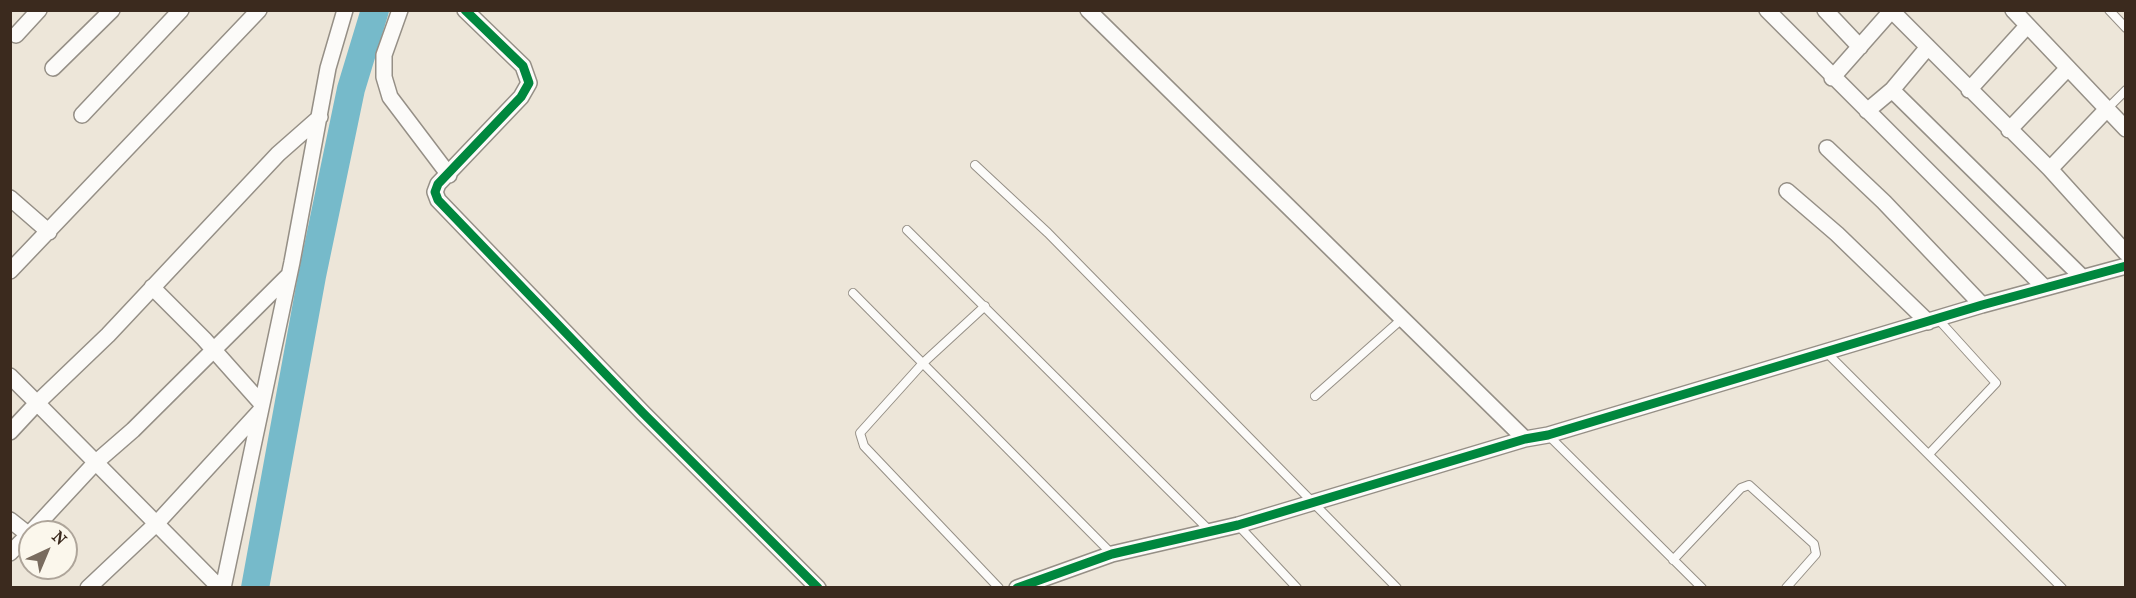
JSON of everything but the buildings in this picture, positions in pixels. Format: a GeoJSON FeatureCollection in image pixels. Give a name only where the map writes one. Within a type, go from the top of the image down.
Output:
{"type":"FeatureCollection","features":[{"type":"Feature","properties":{"kind":"street"},"geometry":{"type":"LineString","coordinates":[[16,35],[39,10]]}},
{"type":"Feature","properties":{"kind":"street"},"geometry":{"type":"LineString","coordinates":[[53,68],[112,10]]}},
{"type":"Feature","properties":{"kind":"street"},"geometry":{"type":"LineString","coordinates":[[82,116],[181,10]]}},
{"type":"Feature","properties":{"kind":"street"},"geometry":{"type":"LineString","coordinates":[[10,271],[259,10]]}},
{"type":"Feature","properties":{"kind":"street"},"geometry":{"type":"LineString","coordinates":[[400,10],[384,55],[384,77],[390,96],[449,175]]}},
{"type":"Feature","properties":{"kind":"street"},"geometry":{"type":"LineString","coordinates":[[465,10],[523,66],[529,83],[521,97],[435,192],[444,207],[643,413],[818,588]]}},
{"type":"Feature","properties":{"kind":"street"},"geometry":{"type":"LineString","coordinates":[[1088,10],[1525,439]]}},
{"type":"Feature","properties":{"kind":"street"},"geometry":{"type":"LineString","coordinates":[[1767,10],[1832,78],[2044,287]]}},
{"type":"Feature","properties":{"kind":"street"},"geometry":{"type":"LineString","coordinates":[[1825,10],[1860,47]]}},
{"type":"Feature","properties":{"kind":"street"},"geometry":{"type":"LineString","coordinates":[[2013,10],[2126,129]]}},
{"type":"Feature","properties":{"kind":"street"},"geometry":{"type":"LineString","coordinates":[[1832,78],[1891,11],[2050,169],[2126,253]]}},
{"type":"Feature","properties":{"kind":"street"},"geometry":{"type":"LineString","coordinates":[[222,588],[289,275],[301,203],[340,13]]}},
{"type":"Feature","properties":{"kind":"street"},"geometry":{"type":"LineString","coordinates":[[1969,90],[2027,26]]}},
{"type":"Feature","properties":{"kind":"street"},"geometry":{"type":"LineString","coordinates":[[1867,111],[1892,90],[1928,47]]}},
{"type":"Feature","properties":{"kind":"street"},"geometry":{"type":"LineString","coordinates":[[2009,130],[2067,68]]}},
{"type":"Feature","properties":{"kind":"street"},"geometry":{"type":"LineString","coordinates":[[1892,90],[2081,276]]}},
{"type":"Feature","properties":{"kind":"street"},"geometry":{"type":"LineString","coordinates":[[2050,169],[2107,109]]}},
{"type":"Feature","properties":{"kind":"street"},"geometry":{"type":"LineString","coordinates":[[10,432],[108,334],[278,154],[320,117]]}},
{"type":"Feature","properties":{"kind":"street"},"geometry":{"type":"LineString","coordinates":[[1827,148],[1884,202],[1982,304]]}},
{"type":"Feature","properties":{"kind":"street"},"geometry":{"type":"LineString","coordinates":[[1787,190],[1933,321]]}},
{"type":"Feature","properties":{"kind":"street"},"geometry":{"type":"LineString","coordinates":[[10,198],[49,232]]}},
{"type":"Feature","properties":{"kind":"street"},"geometry":{"type":"LineString","coordinates":[[1026,586],[1112,554],[1238,525],[1312,501],[1525,439],[1548,435],[1825,351],[1933,321],[1982,304],[2081,276],[2126,266]]}},
{"type":"Feature","properties":{"kind":"street"},"geometry":{"type":"LineString","coordinates":[[42,520],[95,463],[133,430],[289,275]]}},
{"type":"Feature","properties":{"kind":"street"},"geometry":{"type":"LineString","coordinates":[[152,287],[213,350],[260,408]]}},
{"type":"Feature","properties":{"kind":"street"},"geometry":{"type":"LineString","coordinates":[[10,376],[222,588]]}},
{"type":"Feature","properties":{"kind":"street"},"geometry":{"type":"LineString","coordinates":[[88,588],[157,522],[260,408]]}},
{"type":"Feature","properties":{"kind":"lane"},"geometry":{"type":"LineString","coordinates":[[2109,10],[2126,28]]}},
{"type":"Feature","properties":{"kind":"lane"},"geometry":{"type":"LineString","coordinates":[[2107,109],[2126,90]]}},
{"type":"Feature","properties":{"kind":"lane"},"geometry":{"type":"LineString","coordinates":[[975,165],[1048,233],[1397,588]]}},
{"type":"Feature","properties":{"kind":"lane"},"geometry":{"type":"LineString","coordinates":[[907,230],[1210,531]]}},
{"type":"Feature","properties":{"kind":"lane"},"geometry":{"type":"LineString","coordinates":[[853,293],[1112,554]]}},
{"type":"Feature","properties":{"kind":"lane"},"geometry":{"type":"LineString","coordinates":[[985,306],[923,363],[863,427],[860,440],[999,588]]}},
{"type":"Feature","properties":{"kind":"lane"},"geometry":{"type":"LineString","coordinates":[[1315,396],[1403,318]]}},
{"type":"Feature","properties":{"kind":"lane"},"geometry":{"type":"LineString","coordinates":[[1929,454],[1996,383],[1933,321]]}},
{"type":"Feature","properties":{"kind":"lane"},"geometry":{"type":"LineString","coordinates":[[1825,351],[2062,588]]}},
{"type":"Feature","properties":{"kind":"lane"},"geometry":{"type":"LineString","coordinates":[[1548,435],[1702,588]]}},
{"type":"Feature","properties":{"kind":"lane"},"geometry":{"type":"LineString","coordinates":[[1673,560],[1741,488],[1749,485],[1815,544],[1816,554],[1786,588]]}},
{"type":"Feature","properties":{"kind":"lane"},"geometry":{"type":"LineString","coordinates":[[1238,525],[1297,588]]}},
{"type":"Feature","properties":{"kind":"waterway"},"geometry":{"type":"LineString","coordinates":[[255,588],[312,276],[351,89],[375,10]]}},
{"type":"Feature","properties":{"kind":"cycle path"},"geometry":{"type":"LineString","coordinates":[[465,10],[523,66],[529,83],[521,97],[438,184],[435,192],[438,200],[643,413],[818,588]]}},
{"type":"Feature","properties":{"kind":"cycle path"},"geometry":{"type":"LineString","coordinates":[[1017,588],[1112,554],[1238,525],[1982,305],[2126,266]]}}]}
